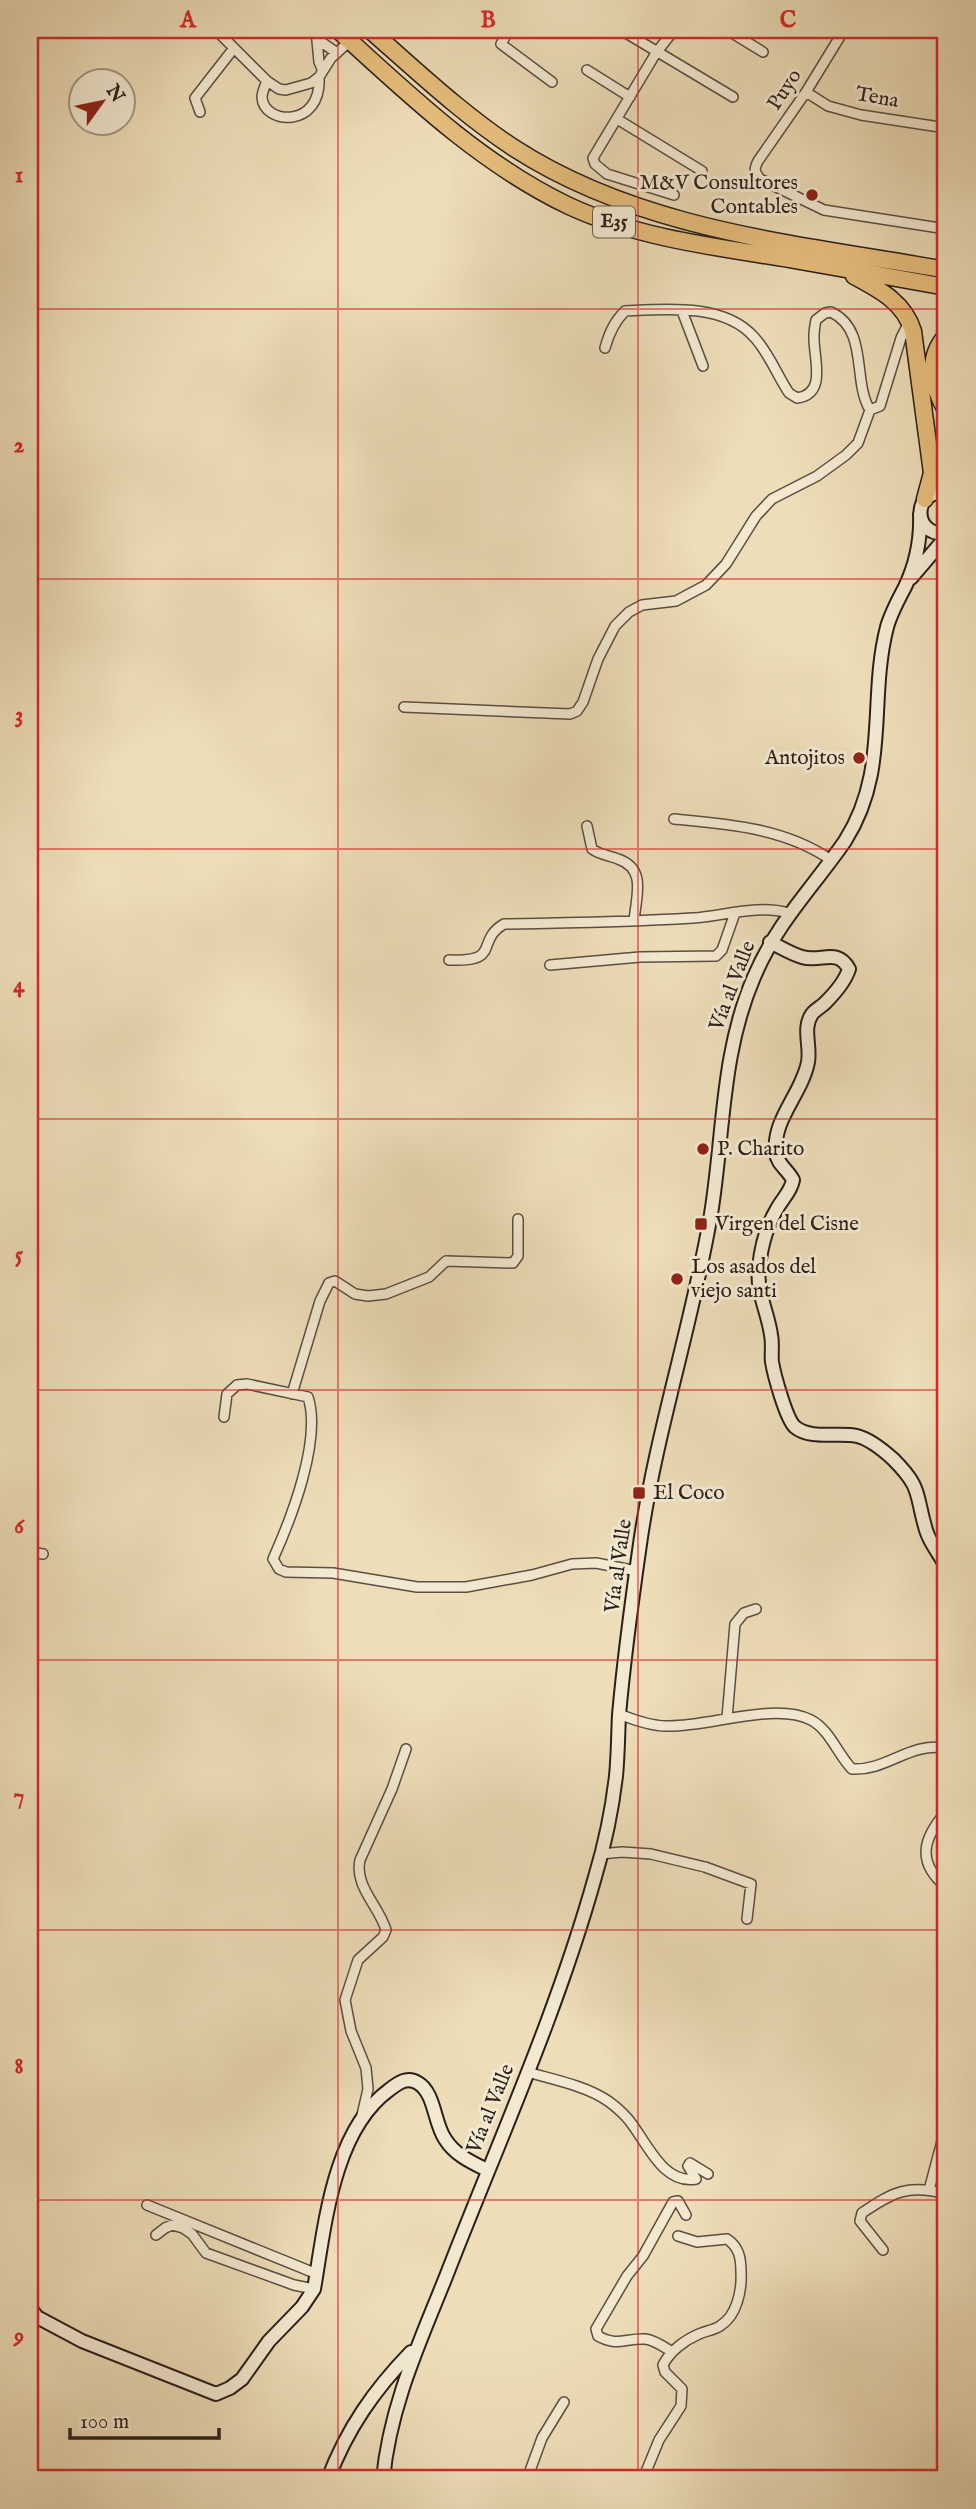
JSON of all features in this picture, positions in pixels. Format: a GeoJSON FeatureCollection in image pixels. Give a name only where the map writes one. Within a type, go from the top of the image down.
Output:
{"type":"FeatureCollection","features":[{"type":"Feature","properties":{"kind":"highway","name":"E35"},"geometry":{"type":"LineString","coordinates":[[338,30],[398,86],[462,138],[495,163],[568,205],[662,237],[946,287]]}},
{"type":"Feature","properties":{"kind":"highway","name":"E35"},"geometry":{"type":"LineString","coordinates":[[370,30],[488,131],[516,150],[579,184],[616,200],[709,227],[946,270]]}},
{"type":"Feature","properties":{"kind":"highway"},"geometry":{"type":"LineString","coordinates":[[840,269],[892,299],[910,321],[931,461],[930,484],[923,507]]}},
{"type":"Feature","properties":{"kind":"highway"},"geometry":{"type":"LineString","coordinates":[[946,336],[937,350],[933,370],[937,394],[946,410]]}},
{"type":"Feature","properties":{"kind":"main road"},"geometry":{"type":"LineString","coordinates":[[906,584],[918,550],[923,507],[933,494],[945,492]]}},
{"type":"Feature","properties":{"kind":"main road"},"geometry":{"type":"LineString","coordinates":[[906,584],[946,535],[928,528],[923,507]]}},
{"type":"Feature","properties":{"kind":"main road","name":"Vía al Valle"},"geometry":{"type":"LineString","coordinates":[[383,2479],[385,2456],[414,2350],[527,2072],[566,1968],[601,1854],[616,1779],[619,1714],[637,1571],[656,1459],[712,1208],[732,1040],[748,991],[771,942],[852,829],[873,768],[883,649],[893,610],[906,584]]}},
{"type":"Feature","properties":{"kind":"main road"},"geometry":{"type":"LineString","coordinates":[[771,942],[801,957],[837,957],[844,960],[849,968],[845,980],[812,1014],[807,1028],[808,1062],[785,1112],[777,1138],[778,1163],[786,1168],[793,1180],[792,1188],[778,1206],[767,1228],[758,1270],[760,1295],[772,1337],[775,1374],[789,1419],[795,1427],[820,1434],[859,1437],[890,1457],[908,1475],[918,1492],[929,1538],[945,1561]]}},
{"type":"Feature","properties":{"kind":"main road"},"geometry":{"type":"LineString","coordinates":[[30,2308],[37,2317],[82,2341],[216,2393],[230,2388],[242,2379],[269,2341],[302,2307],[314,2289],[333,2184],[361,2120],[383,2094],[400,2082],[410,2079],[421,2084],[430,2098],[444,2139],[460,2156],[488,2170]]}},
{"type":"Feature","properties":{"kind":"main road"},"geometry":{"type":"LineString","coordinates":[[328,2479],[344,2441],[363,2409],[387,2377],[414,2350]]}},
{"type":"Feature","properties":{"kind":"street"},"geometry":{"type":"LineString","coordinates":[[216,30],[267,81],[286,90],[303,86],[320,73],[350,41]]}},
{"type":"Feature","properties":{"kind":"street"},"geometry":{"type":"LineString","coordinates":[[509,30],[501,44],[552,82]]}},
{"type":"Feature","properties":{"kind":"street"},"geometry":{"type":"LineString","coordinates":[[621,30],[733,97]]}},
{"type":"Feature","properties":{"kind":"street"},"geometry":{"type":"LineString","coordinates":[[674,30],[656,53],[593,158],[595,164],[607,174],[674,195]]}},
{"type":"Feature","properties":{"kind":"street"},"geometry":{"type":"LineString","coordinates":[[727,30],[763,52]]}},
{"type":"Feature","properties":{"kind":"street","name":"Puyo"},"geometry":{"type":"LineString","coordinates":[[844,30],[755,169],[760,179],[824,210],[946,229]]}},
{"type":"Feature","properties":{"kind":"street"},"geometry":{"type":"LineString","coordinates":[[267,81],[262,96],[264,103],[276,114],[291,118],[308,110],[318,96],[320,73],[316,34]]}},
{"type":"Feature","properties":{"kind":"street"},"geometry":{"type":"LineString","coordinates":[[316,34],[337,52]]}},
{"type":"Feature","properties":{"kind":"street"},"geometry":{"type":"LineString","coordinates":[[200,112],[195,98],[234,48]]}},
{"type":"Feature","properties":{"kind":"street"},"geometry":{"type":"LineString","coordinates":[[587,70],[630,97]]}},
{"type":"Feature","properties":{"kind":"street","name":"Tena"},"geometry":{"type":"LineString","coordinates":[[806,92],[828,106],[860,115],[946,128]]}},
{"type":"Feature","properties":{"kind":"street"},"geometry":{"type":"LineString","coordinates":[[617,119],[702,172]]}},
{"type":"Feature","properties":{"kind":"street"},"geometry":{"type":"LineString","coordinates":[[605,348],[610,331],[625,310],[697,311],[717,316],[754,336],[789,393],[797,398],[807,397],[813,391],[817,377],[813,337],[816,320],[831,312],[846,324],[856,346],[864,400],[870,410]]}},
{"type":"Feature","properties":{"kind":"street"},"geometry":{"type":"LineString","coordinates":[[682,310],[703,366]]}},
{"type":"Feature","properties":{"kind":"street"},"geometry":{"type":"LineString","coordinates":[[404,707],[570,714],[577,711],[615,626],[629,612],[642,606],[676,601],[706,585],[726,564],[756,516],[772,499],[825,470],[858,443],[870,410],[880,406],[901,338],[910,321]]}},
{"type":"Feature","properties":{"kind":"street"},"geometry":{"type":"LineString","coordinates":[[674,819],[734,825],[784,836],[831,860]]}},
{"type":"Feature","properties":{"kind":"street"},"geometry":{"type":"LineString","coordinates":[[587,826],[592,849],[598,854],[633,866],[636,873],[634,921]]}},
{"type":"Feature","properties":{"kind":"street"},"geometry":{"type":"LineString","coordinates":[[449,960],[468,961],[478,958],[486,951],[494,930],[504,924],[634,921],[776,910],[789,914]]}},
{"type":"Feature","properties":{"kind":"street"},"geometry":{"type":"LineString","coordinates":[[550,965],[640,957],[716,956],[722,950],[735,913]]}},
{"type":"Feature","properties":{"kind":"street"},"geometry":{"type":"LineString","coordinates":[[292,1394],[320,1301],[329,1283],[335,1281],[355,1293],[377,1295],[429,1277],[446,1261],[513,1263],[518,1256],[518,1219]]}},
{"type":"Feature","properties":{"kind":"street"},"geometry":{"type":"LineString","coordinates":[[224,1417],[227,1394],[237,1385],[247,1384],[308,1397],[312,1408],[306,1464],[296,1502],[274,1559],[279,1569],[286,1572],[333,1573],[416,1587],[466,1587],[532,1576],[572,1564],[596,1563],[637,1571]]}},
{"type":"Feature","properties":{"kind":"street"},"geometry":{"type":"LineString","coordinates":[[30,1552],[43,1554]]}},
{"type":"Feature","properties":{"kind":"street"},"geometry":{"type":"LineString","coordinates":[[727,1718],[735,1624],[744,1613],[756,1609]]}},
{"type":"Feature","properties":{"kind":"street"},"geometry":{"type":"LineString","coordinates":[[619,1714],[635,1721],[667,1727],[727,1718],[794,1714],[810,1719],[828,1735],[852,1769],[874,1768],[922,1747],[946,1748]]}},
{"type":"Feature","properties":{"kind":"street"},"geometry":{"type":"LineString","coordinates":[[361,2120],[368,2089],[366,2068],[351,2031],[345,2000],[358,1960],[383,1937],[386,1930],[360,1881],[358,1869],[406,1749]]}},
{"type":"Feature","properties":{"kind":"street"},"geometry":{"type":"LineString","coordinates":[[946,1812],[931,1830],[925,1847],[928,1865],[946,1887]]}},
{"type":"Feature","properties":{"kind":"street"},"geometry":{"type":"LineString","coordinates":[[601,1854],[622,1852],[660,1856],[682,1864],[705,1867],[751,1884],[747,1919]]}},
{"type":"Feature","properties":{"kind":"street"},"geometry":{"type":"LineString","coordinates":[[527,2072],[604,2098],[628,2119],[672,2176],[696,2179],[688,2166],[690,2162],[708,2174]]}},
{"type":"Feature","properties":{"kind":"street"},"geometry":{"type":"LineString","coordinates":[[929,2190],[946,2126]]}},
{"type":"Feature","properties":{"kind":"street"},"geometry":{"type":"LineString","coordinates":[[883,2250],[860,2221],[862,2213],[886,2197],[909,2188],[946,2194]]}},
{"type":"Feature","properties":{"kind":"street"},"geometry":{"type":"LineString","coordinates":[[672,2352],[661,2344],[645,2339],[617,2343],[607,2340],[598,2336],[596,2329],[627,2276],[643,2256],[673,2202],[678,2201],[686,2215]]}},
{"type":"Feature","properties":{"kind":"street"},"geometry":{"type":"LineString","coordinates":[[147,2205],[317,2274]]}},
{"type":"Feature","properties":{"kind":"street"},"geometry":{"type":"LineString","coordinates":[[156,2235],[172,2225],[183,2228],[192,2234],[206,2253],[294,2285],[314,2289]]}},
{"type":"Feature","properties":{"kind":"street"},"geometry":{"type":"LineString","coordinates":[[643,2479],[659,2440],[681,2406],[682,2389],[665,2372],[663,2365],[672,2352],[698,2334],[720,2327],[728,2319],[740,2291],[739,2255],[734,2244],[727,2239],[696,2242],[678,2236]]}},
{"type":"Feature","properties":{"kind":"street"},"geometry":{"type":"LineString","coordinates":[[527,2479],[542,2438],[564,2402]]}},
{"type":"Feature","properties":{"kind":"place","name":"M&V Consultores Contables"},"geometry":{"type":"Point","coordinates":[812,195]}},
{"type":"Feature","properties":{"kind":"place","name":"Antojitos"},"geometry":{"type":"Point","coordinates":[859,758]}},
{"type":"Feature","properties":{"kind":"place","name":"P. Charito"},"geometry":{"type":"Point","coordinates":[703,1149]}},
{"type":"Feature","properties":{"kind":"place","name":"Virgen del Cisne"},"geometry":{"type":"Point","coordinates":[701,1224]}},
{"type":"Feature","properties":{"kind":"place","name":"Los asados del viejo santi"},"geometry":{"type":"Point","coordinates":[677,1279]}},
{"type":"Feature","properties":{"kind":"place","name":"El Coco"},"geometry":{"type":"Point","coordinates":[639,1493]}}]}
